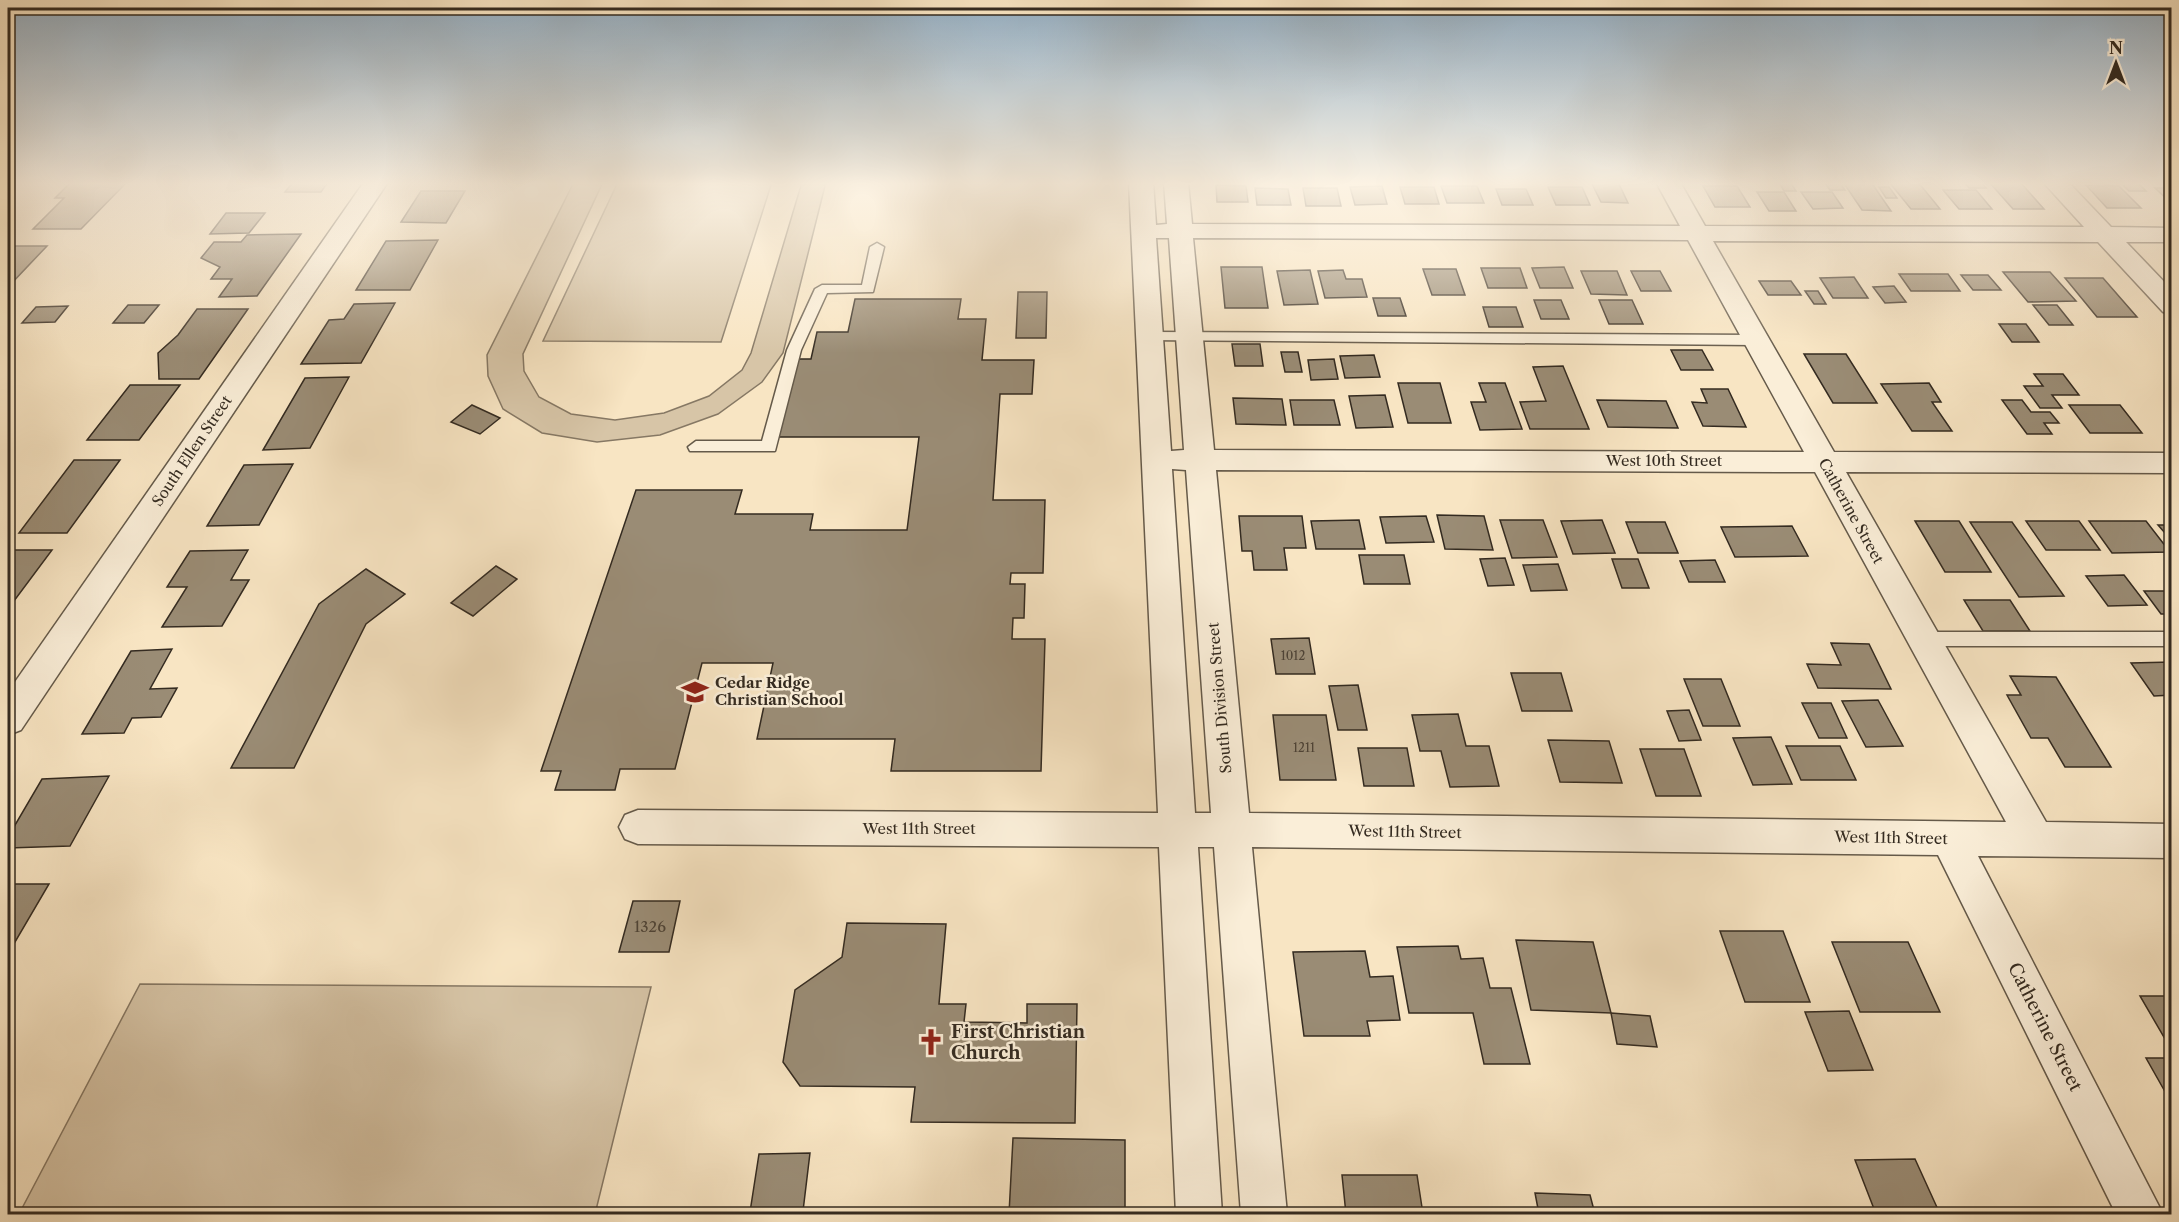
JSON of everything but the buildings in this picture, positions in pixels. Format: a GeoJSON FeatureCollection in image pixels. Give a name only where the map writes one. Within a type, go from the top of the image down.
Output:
{"type":"FeatureCollection","features":[{"type":"Feature","properties":{"kind":"street","name":"South Ellen Street"},"geometry":{"type":"LineString","coordinates":[[8,720],[337,239]]}},
{"type":"Feature","properties":{"kind":"street"},"geometry":{"type":"LineString","coordinates":[[1143,239],[1199,1215]]}},
{"type":"Feature","properties":{"kind":"street","name":"South Division Street"},"geometry":{"type":"LineString","coordinates":[[1181,239],[1264,1215]]}},
{"type":"Feature","properties":{"kind":"street","name":"Catherine Street"},"geometry":{"type":"LineString","coordinates":[[1699,239],[2036,840]]}},
{"type":"Feature","properties":{"kind":"street"},"geometry":{"type":"LineString","coordinates":[[2109,239],[2172,306]]}},
{"type":"Feature","properties":{"kind":"street","name":"West 10th Street"},"geometry":{"type":"LineString","coordinates":[[1156,460],[2172,463]]}},
{"type":"Feature","properties":{"kind":"street","name":"West 11th Street"},"geometry":{"type":"LineString","coordinates":[[638,827],[1231,830],[2172,841]]}},
{"type":"Feature","properties":{"kind":"street","name":"Catherine Street"},"geometry":{"type":"LineString","coordinates":[[1949,838],[2140,1215]]}},
{"type":"Feature","properties":{"kind":"lane"},"geometry":{"type":"LineString","coordinates":[[696,447],[769,447],[794,350],[822,289],[868,289],[877,248]]}},
{"type":"Feature","properties":{"kind":"lane"},"geometry":{"type":"LineString","coordinates":[[1149,337],[1755,340]]}},
{"type":"Feature","properties":{"kind":"lane"},"geometry":{"type":"LineString","coordinates":[[1923,639],[2172,639]]}},
{"type":"Feature","properties":{"kind":"shaded area"},"geometry":{"type":"Polygon","coordinates":[[[545,239],[576,239],[523,354],[524,371],[539,397],[571,414],[615,420],[664,413],[709,396],[742,370],[751,353],[785,239],[812,239],[783,353],[762,382],[718,414],[660,435],[597,442],[542,433],[503,409],[488,376],[487,355],[545,239]]]}},
{"type":"Feature","properties":{"kind":"shaded area"},"geometry":{"type":"Polygon","coordinates":[[[591,239],[754,239],[721,342],[543,341],[591,239]]]}},
{"type":"Feature","properties":{"kind":"shaded area"},"geometry":{"type":"Polygon","coordinates":[[[140,984],[651,987],[595,1214],[19,1214],[140,984]]]}},
{"type":"Feature","properties":{"kind":"place","name":"Cedar Ridge Christian School"},"geometry":{"type":"Point","coordinates":[695,692]}},
{"type":"Feature","properties":{"kind":"place","name":"First Christian Church"},"geometry":{"type":"Point","coordinates":[931,1042]}}]}
